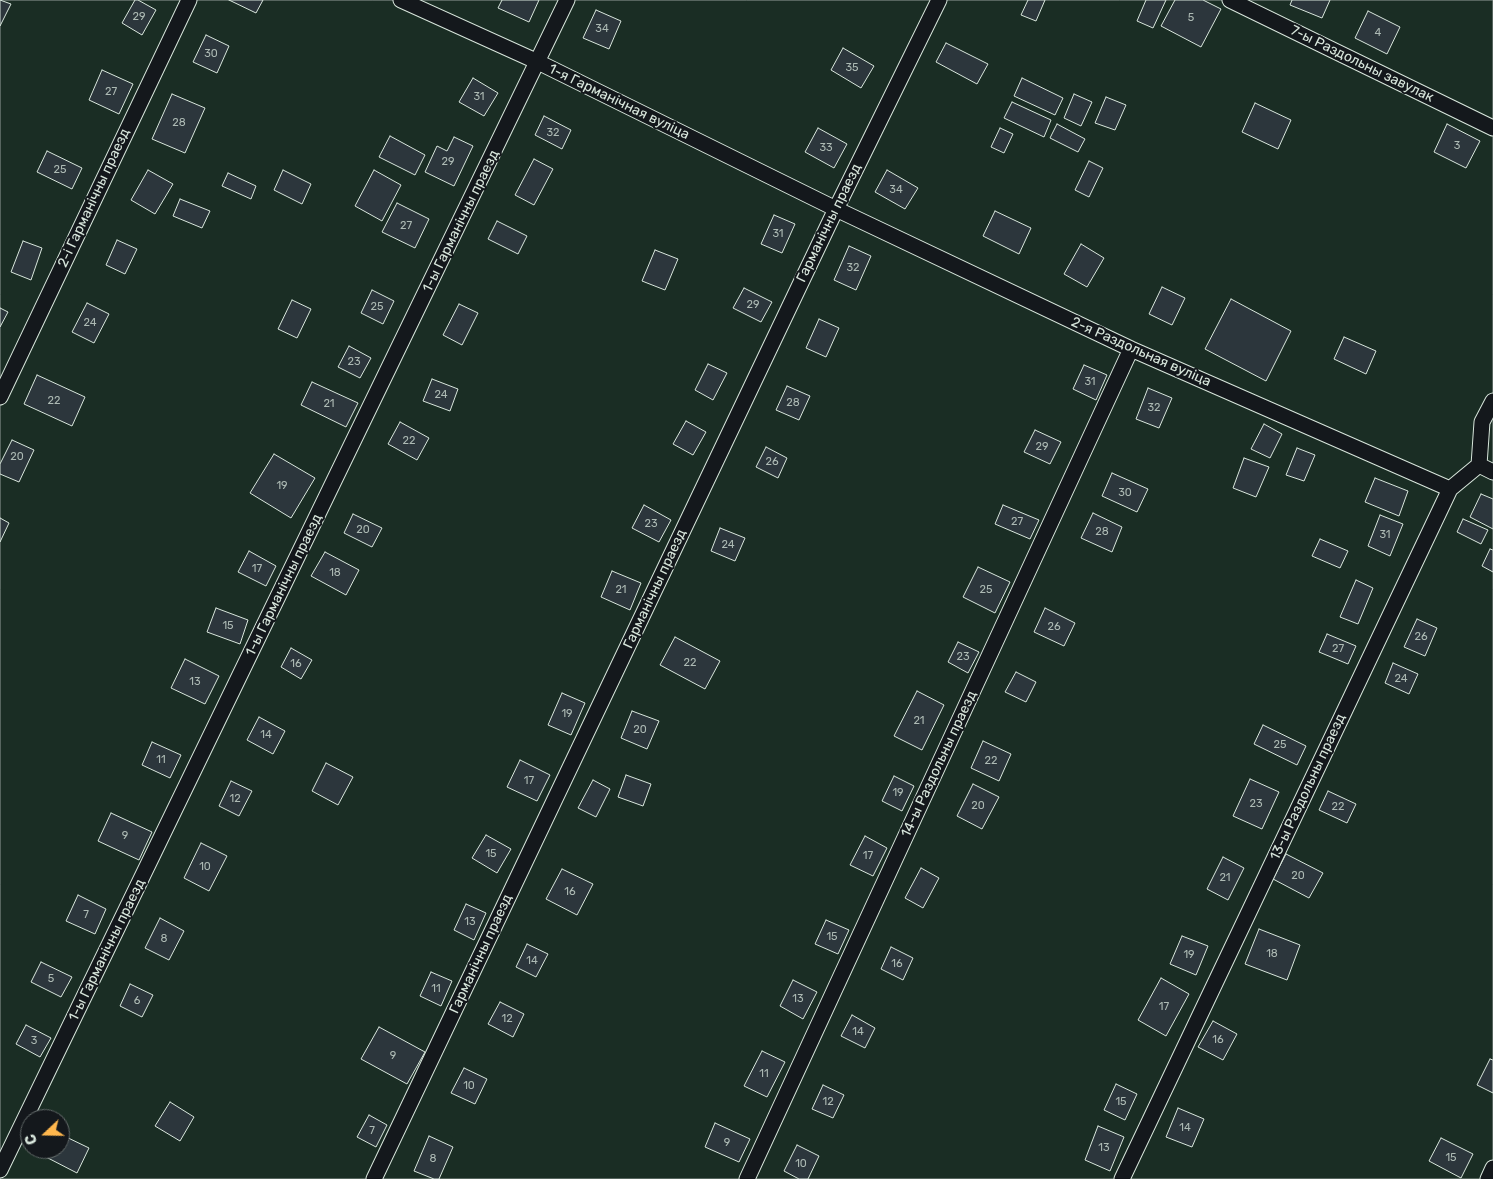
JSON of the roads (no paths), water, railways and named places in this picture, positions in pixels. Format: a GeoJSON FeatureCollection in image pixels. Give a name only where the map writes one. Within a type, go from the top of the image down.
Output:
{"type":"FeatureCollection","features":[{"type":"Feature","properties":{"kind":"lane","name":"2-і Гарманічны праезд"},"geometry":{"type":"LineString","coordinates":[[0,397],[189,0]]}},
{"type":"Feature","properties":{"kind":"lane","name":"1-я Гарманічная вуліца"},"geometry":{"type":"LineString","coordinates":[[401,0],[538,62],[836,209]]}},
{"type":"Feature","properties":{"kind":"lane","name":"1-ы Гарманічны праезд"},"geometry":{"type":"LineString","coordinates":[[0,1170],[567,0]]}},
{"type":"Feature","properties":{"kind":"lane","name":"Гарманічны праезд"},"geometry":{"type":"LineString","coordinates":[[374,1179],[836,209],[939,0]]}},
{"type":"Feature","properties":{"kind":"lane","name":"7-ы Раздольны завулак"},"geometry":{"type":"LineString","coordinates":[[1230,0],[1493,128]]}},
{"type":"Feature","properties":{"kind":"lane","name":"2-я Раздольная вуліца"},"geometry":{"type":"LineString","coordinates":[[836,209],[1131,349],[1450,489]]}},
{"type":"Feature","properties":{"kind":"lane","name":"14-ы Раздольны праезд"},"geometry":{"type":"LineString","coordinates":[[747,1179],[1131,349]]}},
{"type":"Feature","properties":{"kind":"lane"},"geometry":{"type":"LineString","coordinates":[[1493,401],[1482,422],[1479,465],[1493,472]]}},
{"type":"Feature","properties":{"kind":"lane","name":"13-ы Раздольны праезд"},"geometry":{"type":"LineString","coordinates":[[1122,1179],[1450,489],[1479,465]]}},
{"type":"Feature","properties":{"kind":"lane"},"geometry":{"type":"LineString","coordinates":[[1488,1179],[1493,1168]]}}]}
